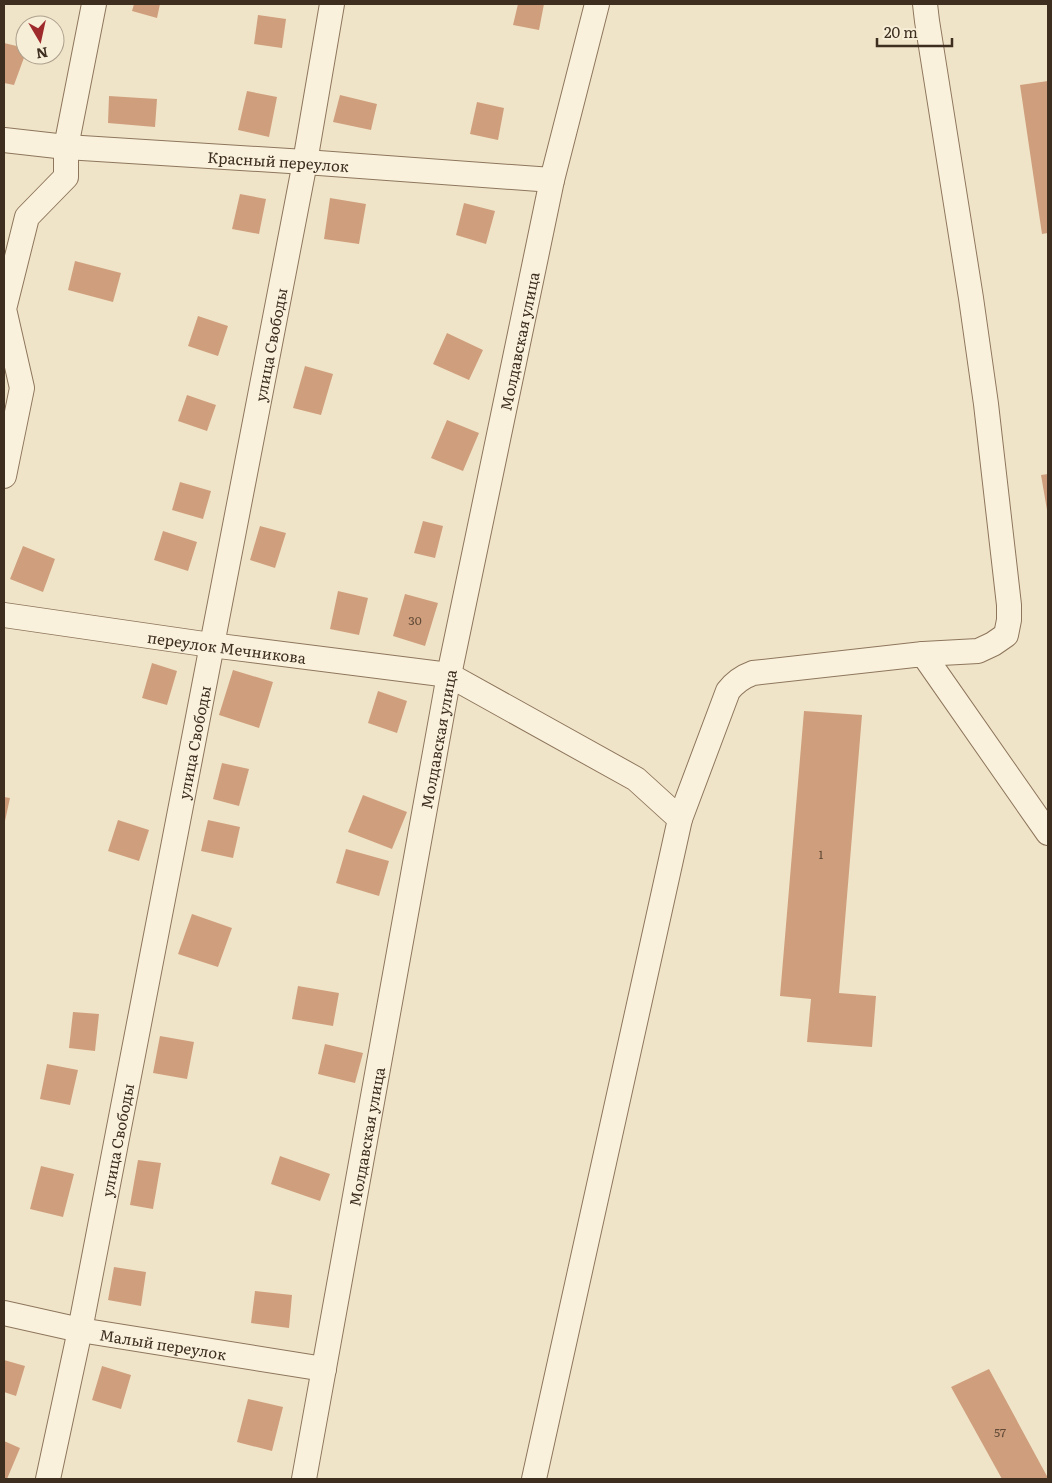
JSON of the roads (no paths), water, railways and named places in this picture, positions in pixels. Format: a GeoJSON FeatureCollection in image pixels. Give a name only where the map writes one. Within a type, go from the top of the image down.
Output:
{"type":"FeatureCollection","features":[{"type":"Feature","properties":{"kind":"street"},"geometry":{"type":"LineString","coordinates":[[4,476],[22,388],[4,309],[27,217],[66,177],[66,147],[94,4]]}},
{"type":"Feature","properties":{"kind":"street","name":"улица Свободы"},"geometry":{"type":"LineString","coordinates":[[48,1479],[80,1330],[305,162],[332,4]]}},
{"type":"Feature","properties":{"kind":"street","name":"Молдавская улица"},"geometry":{"type":"LineString","coordinates":[[304,1479],[449,675],[552,180],[597,4]]}},
{"type":"Feature","properties":{"kind":"street"},"geometry":{"type":"LineString","coordinates":[[534,1479],[680,819],[728,691],[734,683],[753,673],[923,654],[978,650],[993,644],[1006,635],[1009,606],[984,395],[971,298],[925,4]]}},
{"type":"Feature","properties":{"kind":"street","name":"Красный переулок"},"geometry":{"type":"LineString","coordinates":[[4,140],[66,147],[552,180]]}},
{"type":"Feature","properties":{"kind":"street","name":"переулок Мечникова"},"geometry":{"type":"LineString","coordinates":[[4,615],[211,645],[449,675]]}},
{"type":"Feature","properties":{"kind":"street"},"geometry":{"type":"LineString","coordinates":[[923,654],[1048,833]]}},
{"type":"Feature","properties":{"kind":"street"},"geometry":{"type":"LineString","coordinates":[[449,675],[636,779],[680,819]]}},
{"type":"Feature","properties":{"kind":"street","name":"Малый переулок"},"geometry":{"type":"LineString","coordinates":[[4,1312],[80,1330],[324,1369]]}}]}
